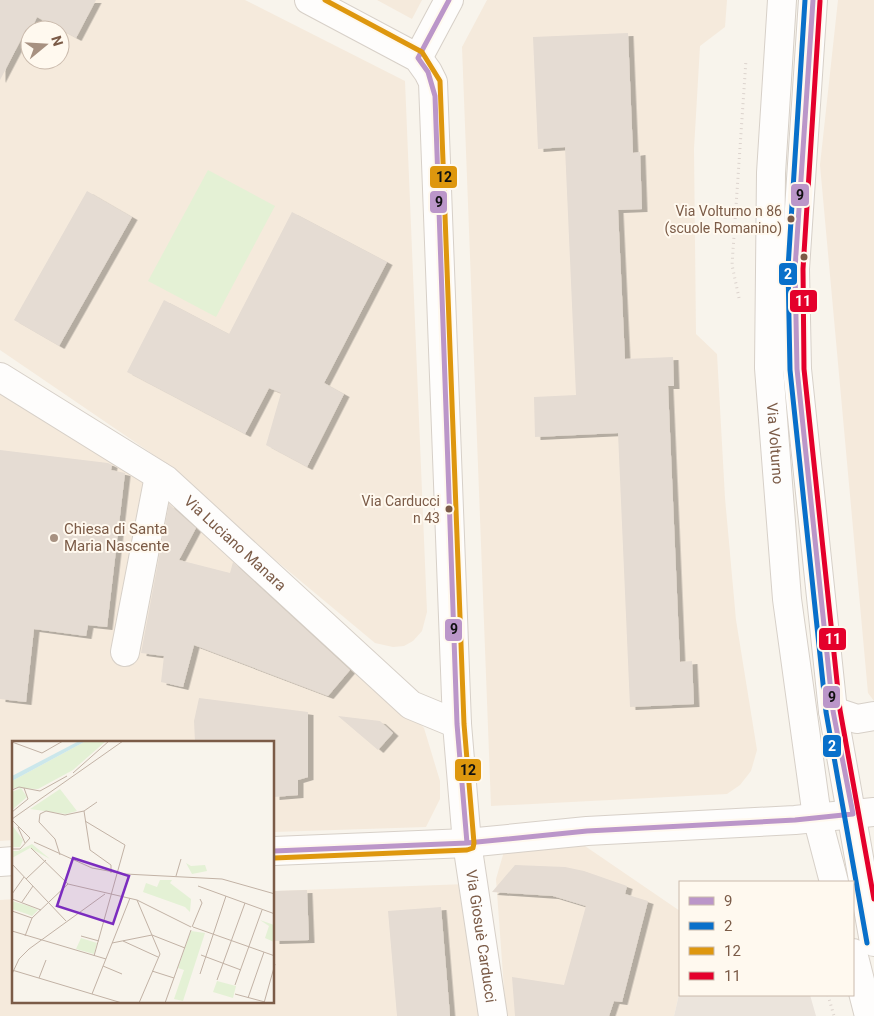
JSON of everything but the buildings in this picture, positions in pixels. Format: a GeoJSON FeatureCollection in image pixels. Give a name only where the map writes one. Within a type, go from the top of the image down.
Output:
{"type":"FeatureCollection","features":[{"type":"Feature","properties":{"kind":"street"},"geometry":{"type":"LineString","coordinates":[[309,0],[418,58],[449,0]]}},
{"type":"Feature","properties":{"kind":"street","name":"Via Volturno"},"geometry":{"type":"LineString","coordinates":[[782,0],[771,173],[769,368],[787,598],[817,818],[834,881]]}},
{"type":"Feature","properties":{"kind":"street","name":"Via Volturno"},"geometry":{"type":"LineString","coordinates":[[813,0],[795,270],[797,369],[833,711],[863,813],[874,942]]}},
{"type":"Feature","properties":{"kind":"street","name":"Via Giosuè Carducci"},"geometry":{"type":"LineString","coordinates":[[418,58],[428,72],[435,96],[457,724],[467,843],[494,1016]]}},
{"type":"Feature","properties":{"kind":"street","name":"Via Luciano Manara"},"geometry":{"type":"LineString","coordinates":[[0,377],[159,476],[411,705],[457,724]]}},
{"type":"Feature","properties":{"kind":"street"},"geometry":{"type":"LineString","coordinates":[[125,652],[159,476]]}},
{"type":"Feature","properties":{"kind":"street"},"geometry":{"type":"LineString","coordinates":[[833,711],[857,720],[874,716]]}},
{"type":"Feature","properties":{"kind":"street"},"geometry":{"type":"LineString","coordinates":[[275,851],[467,843],[587,831],[817,818],[863,813]]}},
{"type":"Feature","properties":{"kind":"street"},"geometry":{"type":"LineString","coordinates":[[854,957],[869,1016]]}},
{"type":"Feature","properties":{"kind":"path"},"geometry":{"type":"LineString","coordinates":[[828,996],[834,1016]]}},
{"type":"Feature","properties":{"kind":"shaded area"},"geometry":{"type":"Polygon","coordinates":[[[0,0],[245,0],[405,81],[427,612],[422,631],[413,641],[404,646],[393,647],[375,643],[273,558],[173,468],[0,350],[0,0]]]}},
{"type":"Feature","properties":{"kind":"shaded area"},"geometry":{"type":"Polygon","coordinates":[[[377,0],[422,0],[412,19],[377,0]]]}},
{"type":"Feature","properties":{"kind":"shaded area"},"geometry":{"type":"Polygon","coordinates":[[[487,0],[727,0],[725,27],[700,46],[694,149],[696,334],[717,354],[725,498],[736,620],[757,750],[751,771],[740,785],[727,794],[491,806],[462,47],[487,0]]]}},
{"type":"Feature","properties":{"kind":"shaded area"},"geometry":{"type":"Polygon","coordinates":[[[838,0],[874,0],[874,701],[868,693],[820,165],[838,0]]]}},
{"type":"Feature","properties":{"kind":"shaded area"},"geometry":{"type":"Polygon","coordinates":[[[0,392],[157,478],[403,705],[424,728],[440,781],[440,799],[426,827],[275,832],[275,741],[12,741],[12,840],[0,841],[0,392]]]}},
{"type":"Feature","properties":{"kind":"shaded area"},"geometry":{"type":"Polygon","coordinates":[[[582,844],[679,910],[679,994],[674,1016],[506,1016],[496,879],[505,848],[582,844]]]}},
{"type":"Feature","properties":{"kind":"shaded area"},"geometry":{"type":"Polygon","coordinates":[[[467,884],[479,1016],[0,1016],[0,900],[12,899],[12,1004],[275,1004],[275,891],[467,884]]]}},
{"type":"Feature","properties":{"kind":"shaded area"},"geometry":{"type":"Polygon","coordinates":[[[679,994],[679,996],[810,996],[816,1016],[674,1016],[679,994]]]}},
{"type":"Feature","properties":{"kind":"green space"},"geometry":{"type":"Polygon","coordinates":[[[208,170],[275,206],[216,317],[148,281],[208,170]]]}},
{"type":"Feature","properties":{"kind":"transit line","name":"12"},"geometry":{"type":"LineString","coordinates":[[275,858],[467,850],[473,848],[474,843],[464,724],[440,81],[422,52],[325,0]]}},
{"type":"Feature","properties":{"kind":"transit line","name":"9"},"geometry":{"type":"LineString","coordinates":[[449,0],[418,58],[428,72],[435,96],[457,724],[467,843]]}},
{"type":"Feature","properties":{"kind":"transit line","name":"2"},"geometry":{"type":"LineString","coordinates":[[805,0],[788,268],[790,370],[826,712],[867,943]]}},
{"type":"Feature","properties":{"kind":"transit line","name":"9"},"geometry":{"type":"LineString","coordinates":[[275,851],[467,843],[587,831],[795,820],[853,814],[833,711],[797,369],[795,269],[813,0]]}},
{"type":"Feature","properties":{"kind":"transit line","name":"11"},"geometry":{"type":"LineString","coordinates":[[820,1],[803,269],[804,369],[840,710],[874,899]]}},
{"type":"Feature","properties":{"kind":"place","name":"Via Volturno n 86 (scuole Romanino)"},"geometry":{"type":"Point","coordinates":[791,219]}},
{"type":"Feature","properties":{"kind":"place","name":"Via Carducci n 43"},"geometry":{"type":"Point","coordinates":[449,509]}},
{"type":"Feature","properties":{"kind":"place","name":"Chiesa di Santa Maria Nascente"},"geometry":{"type":"Point","coordinates":[54,538]}}]}
